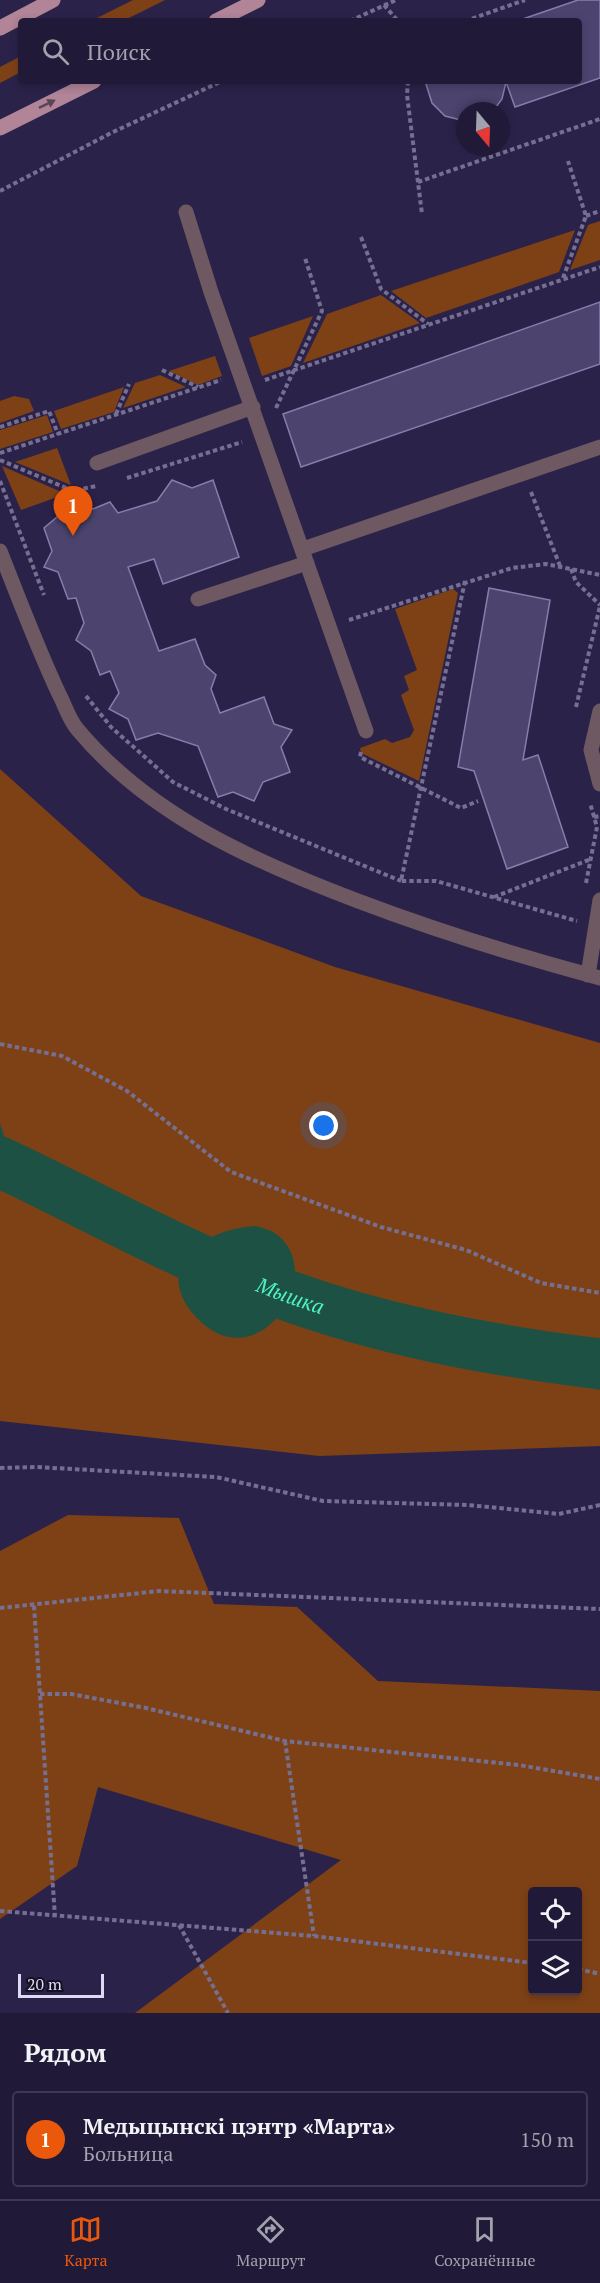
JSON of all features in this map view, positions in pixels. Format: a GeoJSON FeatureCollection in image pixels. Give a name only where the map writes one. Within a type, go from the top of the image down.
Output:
{"type":"FeatureCollection","features":[{"type":"Feature","properties":{"kind":"main road"},"geometry":{"type":"LineString","coordinates":[[0,28],[38,4],[53,0]]}},
{"type":"Feature","properties":{"kind":"main road"},"geometry":{"type":"LineString","coordinates":[[222,18],[258,0]]}},
{"type":"Feature","properties":{"kind":"main road"},"geometry":{"type":"LineString","coordinates":[[0,128],[88,84]]}},
{"type":"Feature","properties":{"kind":"lane"},"geometry":{"type":"LineString","coordinates":[[186,212],[366,730]]}},
{"type":"Feature","properties":{"kind":"lane"},"geometry":{"type":"LineString","coordinates":[[97,463],[253,407]]}},
{"type":"Feature","properties":{"kind":"lane"},"geometry":{"type":"LineString","coordinates":[[198,599],[524,473],[600,447]]}},
{"type":"Feature","properties":{"kind":"lane"},"geometry":{"type":"LineString","coordinates":[[1,556],[45,664],[76,728],[135,787],[209,836],[309,882],[423,925],[594,976],[600,900]]}},
{"type":"Feature","properties":{"kind":"lane"},"geometry":{"type":"LineString","coordinates":[[600,711],[591,750],[600,784]]}},
{"type":"Feature","properties":{"kind":"path"},"geometry":{"type":"LineString","coordinates":[[356,18],[396,0]]}},
{"type":"Feature","properties":{"kind":"path"},"geometry":{"type":"LineString","coordinates":[[501,8],[502,0]]}},
{"type":"Feature","properties":{"kind":"path"},"geometry":{"type":"LineString","coordinates":[[473,18],[525,0]]}},
{"type":"Feature","properties":{"kind":"path"},"geometry":{"type":"LineString","coordinates":[[384,5],[395,18]]}},
{"type":"Feature","properties":{"kind":"path"},"geometry":{"type":"LineString","coordinates":[[0,191],[111,133],[216,84]]}},
{"type":"Feature","properties":{"kind":"path"},"geometry":{"type":"LineString","coordinates":[[408,84],[406,95],[423,214]]}},
{"type":"Feature","properties":{"kind":"path"},"geometry":{"type":"LineString","coordinates":[[418,182],[600,119]]}},
{"type":"Feature","properties":{"kind":"path"},"geometry":{"type":"LineString","coordinates":[[563,279],[586,216],[568,161]]}},
{"type":"Feature","properties":{"kind":"path"},"geometry":{"type":"LineString","coordinates":[[586,216],[600,211]]}},
{"type":"Feature","properties":{"kind":"path"},"geometry":{"type":"LineString","coordinates":[[361,237],[381,290],[428,324]]}},
{"type":"Feature","properties":{"kind":"path"},"geometry":{"type":"LineString","coordinates":[[273,414],[322,311],[305,258]]}},
{"type":"Feature","properties":{"kind":"path"},"geometry":{"type":"LineString","coordinates":[[261,381],[600,267]]}},
{"type":"Feature","properties":{"kind":"path"},"geometry":{"type":"LineString","coordinates":[[162,370],[198,387]]}},
{"type":"Feature","properties":{"kind":"path"},"geometry":{"type":"LineString","coordinates":[[0,453],[241,372]]}},
{"type":"Feature","properties":{"kind":"path"},"geometry":{"type":"LineString","coordinates":[[116,415],[129,384]]}},
{"type":"Feature","properties":{"kind":"path"},"geometry":{"type":"LineString","coordinates":[[0,427],[49,411],[58,434]]}},
{"type":"Feature","properties":{"kind":"path"},"geometry":{"type":"LineString","coordinates":[[123,480],[242,442],[246,453]]}},
{"type":"Feature","properties":{"kind":"path"},"geometry":{"type":"LineString","coordinates":[[0,460],[73,491],[98,485]]}},
{"type":"Feature","properties":{"kind":"path"},"geometry":{"type":"LineString","coordinates":[[524,473],[560,567]]}},
{"type":"Feature","properties":{"kind":"path"},"geometry":{"type":"LineString","coordinates":[[0,481],[46,601]]}},
{"type":"Feature","properties":{"kind":"path"},"geometry":{"type":"LineString","coordinates":[[330,627],[465,581],[512,568],[546,564],[600,575]]}},
{"type":"Feature","properties":{"kind":"path"},"geometry":{"type":"LineString","coordinates":[[570,569],[576,582],[600,605]]}},
{"type":"Feature","properties":{"kind":"path"},"geometry":{"type":"LineString","coordinates":[[401,881],[465,581]]}},
{"type":"Feature","properties":{"kind":"path"},"geometry":{"type":"LineString","coordinates":[[80,688],[111,727],[173,782],[226,810],[401,881],[436,881],[578,921]]}},
{"type":"Feature","properties":{"kind":"path"},"geometry":{"type":"LineString","coordinates":[[366,730],[360,757],[461,808],[478,801]]}},
{"type":"Feature","properties":{"kind":"path"},"geometry":{"type":"LineString","coordinates":[[594,817],[600,816]]}},
{"type":"Feature","properties":{"kind":"path"},"geometry":{"type":"LineString","coordinates":[[494,897],[591,859]]}},
{"type":"Feature","properties":{"kind":"path"},"geometry":{"type":"LineString","coordinates":[[0,1044],[62,1056],[127,1091],[231,1172],[381,1227],[466,1250],[541,1283],[600,1293]]}},
{"type":"Feature","properties":{"kind":"path"},"geometry":{"type":"LineString","coordinates":[[0,1468],[36,1467],[216,1477],[323,1501],[468,1505],[559,1514],[600,1505]]}},
{"type":"Feature","properties":{"kind":"path"},"geometry":{"type":"LineString","coordinates":[[0,1608],[159,1591],[600,1609]]}},
{"type":"Feature","properties":{"kind":"path"},"geometry":{"type":"LineString","coordinates":[[34,1606],[54,1917]]}},
{"type":"Feature","properties":{"kind":"path"},"geometry":{"type":"LineString","coordinates":[[40,1695],[71,1695],[146,1708],[285,1742],[507,1764],[600,1779]]}},
{"type":"Feature","properties":{"kind":"path"},"geometry":{"type":"LineString","coordinates":[[285,1742],[314,1936]]}},
{"type":"Feature","properties":{"kind":"path"},"geometry":{"type":"LineString","coordinates":[[0,1911],[314,1936],[528,1963]]}},
{"type":"Feature","properties":{"kind":"path"},"geometry":{"type":"LineString","coordinates":[[179,1924],[228,2013]]}},
{"type":"Feature","properties":{"kind":"path"},"geometry":{"type":"LineString","coordinates":[[582,1970],[600,1974]]}},
{"type":"Feature","properties":{"kind":"shaded area"},"geometry":{"type":"Polygon","coordinates":[[[133,0],[165,0],[129,18],[97,18],[133,0]]]}},
{"type":"Feature","properties":{"kind":"shaded area"},"geometry":{"type":"Polygon","coordinates":[[[18,58],[18,74],[0,83],[0,67],[18,58]]]}},
{"type":"Feature","properties":{"kind":"shaded area"},"geometry":{"type":"Polygon","coordinates":[[[600,221],[600,260],[570,270],[588,225],[600,221]]]}},
{"type":"Feature","properties":{"kind":"shaded area"},"geometry":{"type":"Polygon","coordinates":[[[575,230],[559,272],[426,318],[391,291],[575,230]]]}},
{"type":"Feature","properties":{"kind":"shaded area"},"geometry":{"type":"Polygon","coordinates":[[[381,295],[420,323],[303,363],[327,314],[381,295]]]}},
{"type":"Feature","properties":{"kind":"shaded area"},"geometry":{"type":"Polygon","coordinates":[[[313,316],[291,366],[262,376],[249,338],[313,316]]]}},
{"type":"Feature","properties":{"kind":"shaded area"},"geometry":{"type":"Polygon","coordinates":[[[215,356],[222,376],[198,385],[169,371],[215,356]]]}},
{"type":"Feature","properties":{"kind":"shaded area"},"geometry":{"type":"Polygon","coordinates":[[[160,375],[186,387],[123,408],[135,383],[160,375]]]}},
{"type":"Feature","properties":{"kind":"shaded area"},"geometry":{"type":"Polygon","coordinates":[[[124,387],[114,412],[61,429],[54,411],[124,387]]]}},
{"type":"Feature","properties":{"kind":"shaded area"},"geometry":{"type":"Polygon","coordinates":[[[14,396],[29,399],[34,411],[0,423],[0,401],[14,396]]]}},
{"type":"Feature","properties":{"kind":"shaded area"},"geometry":{"type":"Polygon","coordinates":[[[47,415],[53,432],[0,449],[0,430],[47,415]]]}},
{"type":"Feature","properties":{"kind":"shaded area"},"geometry":{"type":"Polygon","coordinates":[[[57,448],[71,485],[15,462],[57,448]]]}},
{"type":"Feature","properties":{"kind":"shaded area"},"geometry":{"type":"Polygon","coordinates":[[[2,466],[66,494],[21,510],[2,466]]]}},
{"type":"Feature","properties":{"kind":"shaded area"},"geometry":{"type":"Polygon","coordinates":[[[453,589],[458,593],[419,781],[361,753],[360,748],[385,739],[392,743],[410,737],[414,730],[401,695],[409,690],[404,676],[417,670],[395,609],[453,589]]]}},
{"type":"Feature","properties":{"kind":"shaded area"},"geometry":{"type":"Polygon","coordinates":[[[0,769],[141,896],[335,967],[600,1043],[600,1446],[319,1456],[0,1421],[0,769]]]}},
{"type":"Feature","properties":{"kind":"shaded area"},"geometry":{"type":"Polygon","coordinates":[[[68,1515],[179,1518],[214,1604],[297,1607],[378,1681],[600,1691],[600,2013],[135,2013],[341,1860],[98,1787],[77,1866],[0,1919],[0,1551],[68,1515]]]}},
{"type":"Feature","properties":{"kind":"water"},"geometry":{"type":"Polygon","coordinates":[[[0,1123],[9,1151],[0,1192],[0,1123]]]}},
{"type":"Feature","properties":{"kind":"water"},"geometry":{"type":"Polygon","coordinates":[[[256,1226],[273,1232],[289,1249],[295,1270],[291,1293],[280,1314],[264,1329],[243,1337],[220,1334],[196,1317],[183,1299],[179,1282],[181,1266],[190,1253],[203,1242],[237,1228],[256,1226]]]}},
{"type":"Feature","properties":{"kind":"building"},"geometry":{"type":"Polygon","coordinates":[[[578,0],[600,0],[600,78],[515,107],[507,84],[582,84],[582,18],[526,18],[578,0]]]}},
{"type":"Feature","properties":{"kind":"building"},"geometry":{"type":"Polygon","coordinates":[[[426,84],[506,84],[500,102],[456,102],[456,119],[445,116],[432,103],[426,84]]]}},
{"type":"Feature","properties":{"kind":"building"},"geometry":{"type":"Polygon","coordinates":[[[600,302],[600,364],[301,467],[283,414],[600,302]]]}},
{"type":"Feature","properties":{"kind":"building"},"geometry":{"type":"Polygon","coordinates":[[[172,480],[192,488],[213,480],[239,557],[163,584],[154,559],[128,567],[159,651],[195,639],[205,665],[216,675],[211,689],[220,713],[264,697],[274,724],[292,730],[281,747],[290,772],[263,782],[254,801],[233,792],[218,797],[198,746],[158,733],[136,740],[128,719],[109,709],[119,693],[110,671],[100,675],[91,651],[76,640],[84,623],[76,598],[68,599],[58,572],[44,567],[52,551],[44,528],[76,501],[93,509],[110,502],[118,513],[157,501],[172,480]]]}},
{"type":"Feature","properties":{"kind":"building"},"geometry":{"type":"Polygon","coordinates":[[[489,588],[550,600],[523,760],[538,755],[568,847],[507,869],[474,771],[458,767],[489,588]]]}},
{"type":"Feature","properties":{"kind":"waterway","name":"Мышка"},"geometry":{"type":"LineString","coordinates":[[0,1162],[203,1261],[312,1304],[434,1337],[600,1364]]}},
{"type":"Feature","properties":{"kind":"place","name":"Медыцынскі цэнтр «Марта»"},"geometry":{"type":"Point","coordinates":[73,536]}}]}
